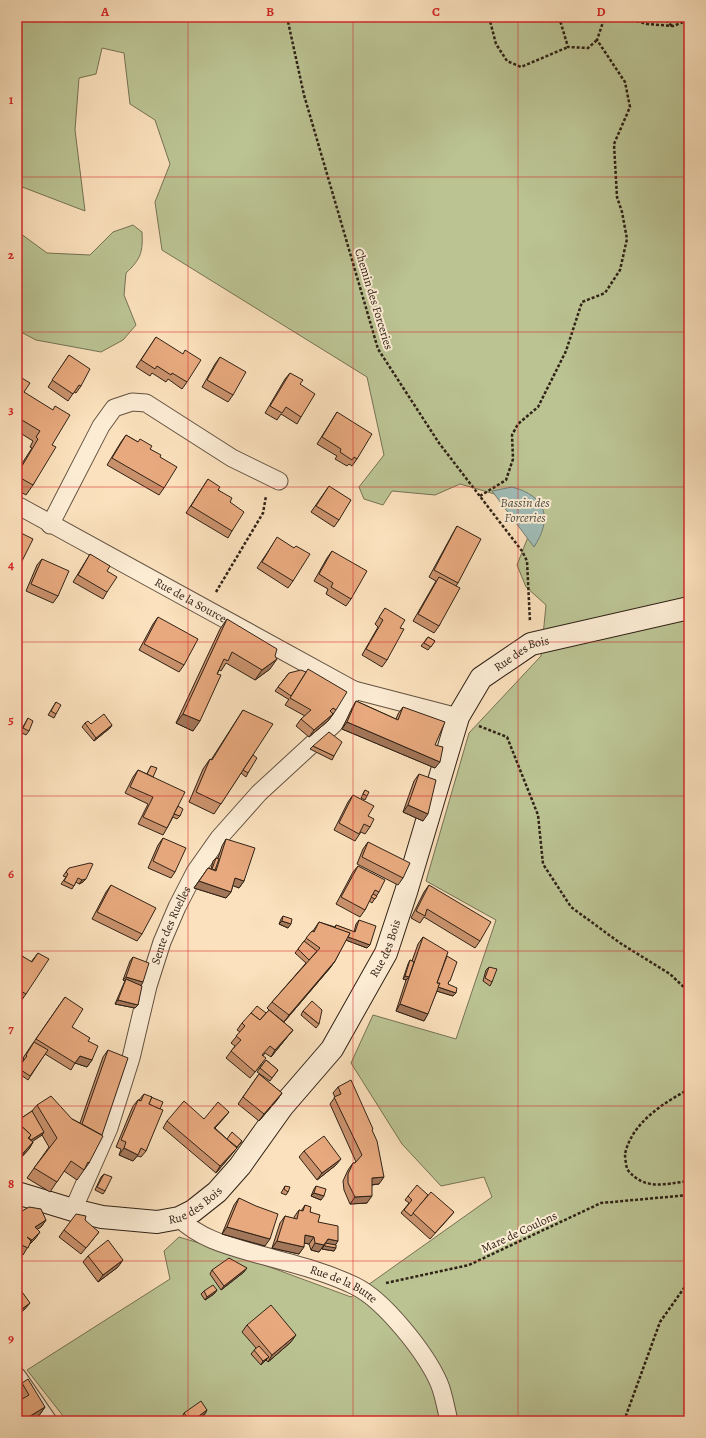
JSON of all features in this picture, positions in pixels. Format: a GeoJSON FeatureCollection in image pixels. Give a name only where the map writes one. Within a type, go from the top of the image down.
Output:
{"type":"FeatureCollection","features":[{"type":"Feature","properties":{"kind":"street"},"geometry":{"type":"LineString","coordinates":[[50,525],[101,426],[114,408],[132,402],[146,403],[232,458],[274,478]]}},
{"type":"Feature","properties":{"kind":"street","name":"Rue de la Source"},"geometry":{"type":"LineString","coordinates":[[17,505],[50,525],[354,690],[458,717]]}},
{"type":"Feature","properties":{"kind":"street","name":"Rue des Bois"},"geometry":{"type":"LineString","coordinates":[[17,1193],[102,1217],[157,1222],[179,1218],[193,1211],[217,1192],[240,1166],[282,1107],[332,1049],[386,953],[406,892],[458,717],[481,678],[531,644],[689,608]]}},
{"type":"Feature","properties":{"kind":"street","name":"Sente des Ruelles"},"geometry":{"type":"LineString","coordinates":[[73,1210],[109,1128],[131,1058],[148,986],[162,942],[177,907],[195,872],[219,838],[259,793],[334,724],[354,690]]}},
{"type":"Feature","properties":{"kind":"street","name":"Rue de la Butte"},"geometry":{"type":"LineString","coordinates":[[179,1218],[189,1228],[217,1242],[315,1271],[356,1287],[388,1313],[422,1351],[440,1384],[449,1421]]}},
{"type":"Feature","properties":{"kind":"street"},"geometry":{"type":"LineString","coordinates":[[17,1376],[48,1421]]}},
{"type":"Feature","properties":{"kind":"path","name":"Chemin des Forceries"},"geometry":{"type":"LineString","coordinates":[[287,17],[304,95],[378,350],[439,443],[522,550],[527,561],[531,644]]}},
{"type":"Feature","properties":{"kind":"path"},"geometry":{"type":"LineString","coordinates":[[489,17],[496,44],[507,61],[521,67],[568,47],[588,48],[598,40],[603,22],[612,17]]}},
{"type":"Feature","properties":{"kind":"path"},"geometry":{"type":"LineString","coordinates":[[559,17],[568,47]]}},
{"type":"Feature","properties":{"kind":"path"},"geometry":{"type":"LineString","coordinates":[[622,17],[647,24],[673,26],[689,20]]}},
{"type":"Feature","properties":{"kind":"path"},"geometry":{"type":"LineString","coordinates":[[662,17],[673,26]]}},
{"type":"Feature","properties":{"kind":"path"},"geometry":{"type":"LineString","coordinates":[[480,496],[506,480],[513,459],[512,435],[518,424],[538,407],[566,351],[582,302],[605,293],[620,270],[627,239],[622,212],[616,197],[614,144],[630,107],[625,82],[598,40]]}},
{"type":"Feature","properties":{"kind":"path"},"geometry":{"type":"LineString","coordinates":[[206,610],[263,513],[274,478]]}},
{"type":"Feature","properties":{"kind":"path"},"geometry":{"type":"LineString","coordinates":[[458,717],[507,737],[538,815],[543,864],[571,907],[620,943],[670,974],[689,992]]}},
{"type":"Feature","properties":{"kind":"path"},"geometry":{"type":"LineString","coordinates":[[689,1088],[659,1106],[640,1124],[625,1154],[627,1169],[640,1182],[659,1184],[689,1181]]}},
{"type":"Feature","properties":{"kind":"path","name":"Mare de Coulons"},"geometry":{"type":"LineString","coordinates":[[356,1287],[385,1284],[404,1278],[469,1265],[601,1203],[689,1195]]}},
{"type":"Feature","properties":{"kind":"path"},"geometry":{"type":"LineString","coordinates":[[624,1421],[660,1322],[689,1281]]}},
{"type":"Feature","properties":{"kind":"green space"},"geometry":{"type":"Polygon","coordinates":[[[17,17],[689,17],[689,1421],[67,1421],[27,1370],[170,1279],[164,1251],[179,1237],[229,1252],[351,1297],[492,1197],[484,1177],[441,1186],[402,1144],[351,1063],[373,1015],[456,1039],[496,920],[426,881],[469,733],[541,656],[546,605],[526,587],[517,565],[535,519],[519,501],[460,484],[435,495],[392,491],[383,505],[364,499],[359,487],[384,455],[367,377],[162,250],[155,202],[170,164],[155,120],[130,104],[124,53],[102,48],[96,74],[79,78],[75,130],[85,211],[17,185],[17,17]]]}},
{"type":"Feature","properties":{"kind":"green space"},"geometry":{"type":"Polygon","coordinates":[[[133,225],[142,232],[142,245],[138,259],[126,273],[124,295],[136,325],[123,340],[101,352],[36,340],[17,330],[17,231],[47,253],[90,255],[113,232],[133,225]]]}},
{"type":"Feature","properties":{"kind":"water","name":"Bassin des Forceries"},"geometry":{"type":"Polygon","coordinates":[[[512,487],[532,496],[539,502],[543,510],[543,527],[534,547],[492,491],[512,487]]]}},
{"type":"Feature","properties":{"kind":"building"},"geometry":{"type":"Polygon","coordinates":[[[156,337],[183,354],[185,350],[201,360],[187,382],[172,373],[171,375],[157,366],[155,369],[141,360],[156,337]]]}},
{"type":"Feature","properties":{"kind":"building"},"geometry":{"type":"Polygon","coordinates":[[[69,355],[90,369],[81,386],[79,385],[73,394],[52,380],[69,355]]]}},
{"type":"Feature","properties":{"kind":"building"},"geometry":{"type":"Polygon","coordinates":[[[220,357],[246,372],[233,395],[207,380],[220,357]]]}},
{"type":"Feature","properties":{"kind":"building"},"geometry":{"type":"Polygon","coordinates":[[[290,373],[303,380],[300,384],[315,394],[301,417],[286,407],[282,413],[270,406],[290,373]]]}},
{"type":"Feature","properties":{"kind":"building"},"geometry":{"type":"Polygon","coordinates":[[[17,375],[30,383],[24,392],[53,410],[55,406],[70,415],[52,445],[56,447],[33,485],[17,476],[17,462],[22,466],[38,439],[36,437],[40,431],[17,417],[17,375]]]}},
{"type":"Feature","properties":{"kind":"building"},"geometry":{"type":"Polygon","coordinates":[[[337,412],[372,434],[357,459],[354,457],[352,460],[340,452],[341,449],[322,437],[337,412]]]}},
{"type":"Feature","properties":{"kind":"building"},"geometry":{"type":"Polygon","coordinates":[[[126,435],[138,442],[140,439],[152,446],[150,449],[177,467],[164,488],[112,458],[126,435]]]}},
{"type":"Feature","properties":{"kind":"building"},"geometry":{"type":"Polygon","coordinates":[[[208,479],[220,487],[218,490],[232,498],[230,502],[244,512],[232,531],[191,506],[208,479]]]}},
{"type":"Feature","properties":{"kind":"building"},"geometry":{"type":"Polygon","coordinates":[[[329,486],[351,500],[339,520],[316,506],[329,486]]]}},
{"type":"Feature","properties":{"kind":"building"},"geometry":{"type":"Polygon","coordinates":[[[457,526],[481,539],[458,583],[434,570],[457,526]]]}},
{"type":"Feature","properties":{"kind":"building"},"geometry":{"type":"Polygon","coordinates":[[[17,531],[33,539],[20,565],[17,564],[17,531]]]}},
{"type":"Feature","properties":{"kind":"building"},"geometry":{"type":"Polygon","coordinates":[[[277,537],[294,548],[296,546],[310,554],[293,581],[262,562],[277,537]]]}},
{"type":"Feature","properties":{"kind":"building"},"geometry":{"type":"Polygon","coordinates":[[[332,551],[367,571],[351,599],[331,587],[333,583],[319,574],[332,551]]]}},
{"type":"Feature","properties":{"kind":"building"},"geometry":{"type":"Polygon","coordinates":[[[90,554],[110,566],[107,571],[117,577],[107,592],[78,575],[90,554]]]}},
{"type":"Feature","properties":{"kind":"building"},"geometry":{"type":"Polygon","coordinates":[[[42,559],[69,571],[58,596],[31,584],[42,559]]]}},
{"type":"Feature","properties":{"kind":"building"},"geometry":{"type":"Polygon","coordinates":[[[439,577],[460,588],[439,626],[418,614],[439,577]]]}},
{"type":"Feature","properties":{"kind":"building"},"geometry":{"type":"Polygon","coordinates":[[[385,608],[405,620],[400,628],[404,629],[387,660],[366,649],[383,620],[379,617],[385,608]]]}},
{"type":"Feature","properties":{"kind":"building"},"geometry":{"type":"Polygon","coordinates":[[[158,617],[198,639],[184,665],[144,644],[158,617]]]}},
{"type":"Feature","properties":{"kind":"building"},"geometry":{"type":"Polygon","coordinates":[[[227,619],[277,649],[275,656],[277,659],[262,670],[232,652],[228,661],[224,659],[217,674],[221,675],[200,721],[183,714],[227,619]]]}},
{"type":"Feature","properties":{"kind":"building"},"geometry":{"type":"Polygon","coordinates":[[[428,637],[435,641],[431,647],[424,643],[428,637]]]}},
{"type":"Feature","properties":{"kind":"building"},"geometry":{"type":"Polygon","coordinates":[[[308,669],[347,692],[336,710],[333,708],[330,711],[333,714],[314,730],[301,719],[311,710],[290,698],[308,669]]]}},
{"type":"Feature","properties":{"kind":"building"},"geometry":{"type":"Polygon","coordinates":[[[301,670],[306,672],[291,696],[278,687],[289,673],[301,670]]]}},
{"type":"Feature","properties":{"kind":"building"},"geometry":{"type":"Polygon","coordinates":[[[356,701],[398,720],[403,707],[445,722],[435,745],[443,747],[440,762],[347,722],[356,701]]]}},
{"type":"Feature","properties":{"kind":"building"},"geometry":{"type":"Polygon","coordinates":[[[56,702],[61,705],[56,714],[51,711],[56,702]]]}},
{"type":"Feature","properties":{"kind":"building"},"geometry":{"type":"Polygon","coordinates":[[[243,710],[273,724],[221,804],[196,792],[210,759],[212,760],[243,710]]]}},
{"type":"Feature","properties":{"kind":"building"},"geometry":{"type":"Polygon","coordinates":[[[104,714],[112,725],[96,738],[85,723],[88,721],[91,724],[104,714]]]}},
{"type":"Feature","properties":{"kind":"building"},"geometry":{"type":"Polygon","coordinates":[[[28,718],[33,721],[29,731],[23,728],[28,718]]]}},
{"type":"Feature","properties":{"kind":"building"},"geometry":{"type":"Polygon","coordinates":[[[329,732],[342,742],[334,756],[313,746],[329,732]]]}},
{"type":"Feature","properties":{"kind":"building"},"geometry":{"type":"Polygon","coordinates":[[[253,755],[257,758],[248,773],[243,770],[253,755]]]}},
{"type":"Feature","properties":{"kind":"building"},"geometry":{"type":"Polygon","coordinates":[[[151,766],[157,768],[153,777],[147,774],[151,766]]]}},
{"type":"Feature","properties":{"kind":"building"},"geometry":{"type":"Polygon","coordinates":[[[138,770],[185,792],[167,828],[143,817],[153,797],[130,787],[138,770]]]}},
{"type":"Feature","properties":{"kind":"building"},"geometry":{"type":"Polygon","coordinates":[[[419,774],[436,780],[428,814],[408,805],[419,774]]]}},
{"type":"Feature","properties":{"kind":"building"},"geometry":{"type":"Polygon","coordinates":[[[365,790],[369,792],[367,796],[363,794],[365,790]]]}},
{"type":"Feature","properties":{"kind":"building"},"geometry":{"type":"Polygon","coordinates":[[[353,795],[374,806],[368,816],[374,819],[370,827],[364,824],[359,834],[339,823],[353,795]]]}},
{"type":"Feature","properties":{"kind":"building"},"geometry":{"type":"Polygon","coordinates":[[[178,806],[183,809],[180,816],[174,814],[178,806]]]}},
{"type":"Feature","properties":{"kind":"building"},"geometry":{"type":"Polygon","coordinates":[[[163,838],[186,848],[175,872],[153,861],[163,838]]]}},
{"type":"Feature","properties":{"kind":"building"},"geometry":{"type":"Polygon","coordinates":[[[226,839],[255,848],[244,881],[235,878],[231,892],[199,881],[208,868],[216,871],[226,839]]]}},
{"type":"Feature","properties":{"kind":"building"},"geometry":{"type":"Polygon","coordinates":[[[368,842],[410,863],[403,878],[362,857],[368,842]]]}},
{"type":"Feature","properties":{"kind":"building"},"geometry":{"type":"Polygon","coordinates":[[[216,858],[219,859],[215,870],[212,869],[216,858]]]}},
{"type":"Feature","properties":{"kind":"building"},"geometry":{"type":"Polygon","coordinates":[[[90,863],[93,864],[86,879],[82,880],[78,878],[74,886],[64,881],[68,874],[66,872],[69,868],[90,863]]]}},
{"type":"Feature","properties":{"kind":"building"},"geometry":{"type":"Polygon","coordinates":[[[358,866],[385,880],[379,892],[375,890],[365,910],[341,897],[358,866]]]}},
{"type":"Feature","properties":{"kind":"building"},"geometry":{"type":"Polygon","coordinates":[[[111,885],[156,908],[142,934],[97,912],[111,885]]]}},
{"type":"Feature","properties":{"kind":"building"},"geometry":{"type":"Polygon","coordinates":[[[429,885],[491,922],[480,941],[427,909],[425,916],[416,911],[429,885]]]}},
{"type":"Feature","properties":{"kind":"building"},"geometry":{"type":"Polygon","coordinates":[[[373,894],[377,896],[375,899],[371,897],[373,894]]]}},
{"type":"Feature","properties":{"kind":"building"},"geometry":{"type":"Polygon","coordinates":[[[283,916],[292,919],[291,924],[282,921],[283,916]]]}},
{"type":"Feature","properties":{"kind":"building"},"geometry":{"type":"Polygon","coordinates":[[[359,920],[376,926],[370,945],[348,937],[350,933],[335,928],[336,925],[355,932],[359,920]]]}},
{"type":"Feature","properties":{"kind":"building"},"geometry":{"type":"Polygon","coordinates":[[[319,922],[350,933],[335,961],[289,1015],[272,1002],[320,948],[306,938],[312,931],[314,932],[319,922]]]}},
{"type":"Feature","properties":{"kind":"building"},"geometry":{"type":"Polygon","coordinates":[[[423,937],[448,952],[437,983],[440,983],[428,1014],[400,1004],[423,937]]]}},
{"type":"Feature","properties":{"kind":"building"},"geometry":{"type":"Polygon","coordinates":[[[304,941],[317,951],[309,960],[298,949],[304,941]]]}},
{"type":"Feature","properties":{"kind":"building"},"geometry":{"type":"Polygon","coordinates":[[[17,953],[32,962],[38,953],[49,959],[26,994],[17,989],[17,953]]]}},
{"type":"Feature","properties":{"kind":"building"},"geometry":{"type":"Polygon","coordinates":[[[447,956],[457,962],[448,984],[457,988],[456,993],[438,987],[440,983],[437,983],[447,956]]]}},
{"type":"Feature","properties":{"kind":"building"},"geometry":{"type":"Polygon","coordinates":[[[133,957],[149,963],[143,982],[126,977],[133,957]]]}},
{"type":"Feature","properties":{"kind":"building"},"geometry":{"type":"Polygon","coordinates":[[[410,960],[414,962],[409,977],[405,976],[410,960]]]}},
{"type":"Feature","properties":{"kind":"building"},"geometry":{"type":"Polygon","coordinates":[[[489,967],[497,969],[492,982],[485,978],[489,967]]]}},
{"type":"Feature","properties":{"kind":"building"},"geometry":{"type":"Polygon","coordinates":[[[126,979],[142,986],[138,1005],[118,1000],[126,979]]]}},
{"type":"Feature","properties":{"kind":"building"},"geometry":{"type":"Polygon","coordinates":[[[65,997],[83,1009],[72,1027],[90,1038],[88,1041],[98,1046],[92,1060],[80,1056],[75,1063],[36,1039],[65,997]]]}},
{"type":"Feature","properties":{"kind":"building"},"geometry":{"type":"Polygon","coordinates":[[[312,1001],[322,1010],[319,1024],[303,1011],[312,1001]]]}},
{"type":"Feature","properties":{"kind":"building"},"geometry":{"type":"Polygon","coordinates":[[[257,1006],[266,1013],[260,1020],[251,1013],[257,1006]]]}},
{"type":"Feature","properties":{"kind":"building"},"geometry":{"type":"Polygon","coordinates":[[[269,1010],[293,1030],[275,1050],[270,1046],[262,1055],[266,1058],[255,1072],[231,1051],[241,1040],[236,1036],[245,1026],[242,1023],[251,1013],[260,1020],[269,1010]]]}},
{"type":"Feature","properties":{"kind":"building"},"geometry":{"type":"Polygon","coordinates":[[[34,1042],[48,1050],[30,1076],[18,1068],[27,1056],[26,1055],[34,1042]]]}},
{"type":"Feature","properties":{"kind":"building"},"geometry":{"type":"Polygon","coordinates":[[[108,1050],[128,1058],[102,1135],[82,1124],[108,1050]]]}},
{"type":"Feature","properties":{"kind":"building"},"geometry":{"type":"Polygon","coordinates":[[[266,1060],[278,1070],[272,1078],[260,1068],[266,1060]]]}},
{"type":"Feature","properties":{"kind":"building"},"geometry":{"type":"Polygon","coordinates":[[[259,1074],[282,1093],[264,1114],[243,1097],[259,1074]]]}},
{"type":"Feature","properties":{"kind":"building"},"geometry":{"type":"Polygon","coordinates":[[[351,1080],[373,1129],[372,1130],[377,1141],[384,1177],[372,1178],[372,1196],[355,1197],[348,1183],[348,1174],[353,1163],[355,1163],[362,1155],[334,1097],[341,1094],[338,1087],[351,1080]]]}},
{"type":"Feature","properties":{"kind":"building"},"geometry":{"type":"Polygon","coordinates":[[[144,1094],[152,1097],[149,1104],[163,1110],[146,1151],[141,1148],[138,1155],[124,1148],[126,1142],[121,1140],[138,1100],[141,1101],[144,1094]]]}},
{"type":"Feature","properties":{"kind":"building"},"geometry":{"type":"Polygon","coordinates":[[[51,1096],[72,1119],[103,1136],[84,1170],[71,1161],[57,1182],[34,1168],[57,1138],[37,1105],[51,1096]]]}},
{"type":"Feature","properties":{"kind":"building"},"geometry":{"type":"Polygon","coordinates":[[[152,1097],[163,1102],[160,1109],[149,1104],[152,1097]]]}},
{"type":"Feature","properties":{"kind":"building"},"geometry":{"type":"Polygon","coordinates":[[[184,1101],[204,1119],[218,1102],[229,1112],[214,1128],[237,1148],[220,1166],[167,1121],[184,1101]]]}},
{"type":"Feature","properties":{"kind":"building"},"geometry":{"type":"Polygon","coordinates":[[[32,1111],[44,1132],[31,1140],[29,1138],[31,1135],[17,1121],[32,1111]]]}},
{"type":"Feature","properties":{"kind":"building"},"geometry":{"type":"Polygon","coordinates":[[[17,1122],[31,1135],[28,1138],[33,1142],[18,1159],[17,1158],[17,1122]]]}},
{"type":"Feature","properties":{"kind":"building"},"geometry":{"type":"Polygon","coordinates":[[[232,1132],[242,1141],[237,1147],[227,1139],[232,1132]]]}},
{"type":"Feature","properties":{"kind":"building"},"geometry":{"type":"Polygon","coordinates":[[[324,1136],[341,1159],[322,1173],[304,1151],[324,1136]]]}},
{"type":"Feature","properties":{"kind":"building"},"geometry":{"type":"Polygon","coordinates":[[[104,1174],[112,1177],[105,1191],[97,1187],[104,1174]]]}},
{"type":"Feature","properties":{"kind":"building"},"geometry":{"type":"Polygon","coordinates":[[[417,1185],[428,1195],[411,1216],[404,1210],[412,1200],[408,1196],[417,1185]]]}},
{"type":"Feature","properties":{"kind":"building"},"geometry":{"type":"Polygon","coordinates":[[[285,1186],[290,1187],[288,1192],[284,1189],[285,1186]]]}},
{"type":"Feature","properties":{"kind":"building"},"geometry":{"type":"Polygon","coordinates":[[[316,1186],[326,1189],[324,1196],[314,1193],[316,1186]]]}},
{"type":"Feature","properties":{"kind":"building"},"geometry":{"type":"Polygon","coordinates":[[[431,1192],[454,1212],[435,1233],[413,1213],[431,1192]]]}},
{"type":"Feature","properties":{"kind":"building"},"geometry":{"type":"Polygon","coordinates":[[[239,1198],[278,1214],[270,1239],[227,1227],[239,1198]]]}},
{"type":"Feature","properties":{"kind":"building"},"geometry":{"type":"Polygon","coordinates":[[[305,1205],[311,1207],[310,1212],[320,1215],[318,1222],[338,1226],[338,1241],[328,1239],[324,1245],[315,1243],[314,1237],[305,1235],[304,1247],[277,1241],[285,1216],[297,1219],[299,1210],[303,1211],[305,1205]]]}},
{"type":"Feature","properties":{"kind":"building"},"geometry":{"type":"Polygon","coordinates":[[[29,1207],[41,1209],[46,1220],[35,1227],[40,1232],[32,1240],[27,1237],[31,1241],[28,1248],[17,1243],[17,1214],[29,1207]]]}},
{"type":"Feature","properties":{"kind":"building"},"geometry":{"type":"Polygon","coordinates":[[[76,1214],[86,1216],[85,1220],[99,1232],[86,1248],[64,1230],[76,1214]]]}},
{"type":"Feature","properties":{"kind":"building"},"geometry":{"type":"Polygon","coordinates":[[[108,1240],[123,1260],[103,1275],[88,1256],[108,1240]]]}},
{"type":"Feature","properties":{"kind":"building"},"geometry":{"type":"Polygon","coordinates":[[[325,1243],[336,1245],[336,1248],[325,1246],[325,1243]]]}},
{"type":"Feature","properties":{"kind":"building"},"geometry":{"type":"Polygon","coordinates":[[[229,1258],[247,1268],[224,1286],[212,1270],[229,1258]]]}},
{"type":"Feature","properties":{"kind":"building"},"geometry":{"type":"Polygon","coordinates":[[[213,1285],[217,1290],[207,1297],[204,1291],[213,1285]]]}},
{"type":"Feature","properties":{"kind":"building"},"geometry":{"type":"Polygon","coordinates":[[[20,1289],[30,1303],[17,1314],[17,1292],[20,1289]]]}},
{"type":"Feature","properties":{"kind":"building"},"geometry":{"type":"Polygon","coordinates":[[[271,1305],[296,1335],[272,1355],[247,1325],[271,1305]]]}},
{"type":"Feature","properties":{"kind":"building"},"geometry":{"type":"Polygon","coordinates":[[[259,1346],[269,1357],[263,1361],[254,1350],[259,1346]]]}},
{"type":"Feature","properties":{"kind":"building"},"geometry":{"type":"Polygon","coordinates":[[[28,1379],[45,1407],[22,1421],[17,1421],[17,1402],[29,1395],[22,1383],[28,1379]]]}},
{"type":"Feature","properties":{"kind":"building"},"geometry":{"type":"Polygon","coordinates":[[[201,1401],[207,1410],[190,1421],[184,1413],[201,1401]]]}},
{"type":"Feature","properties":{"kind":"building"},"geometry":{"type":"Polygon","coordinates":[[[52,1417],[55,1421],[47,1421],[52,1417]]]}}]}
